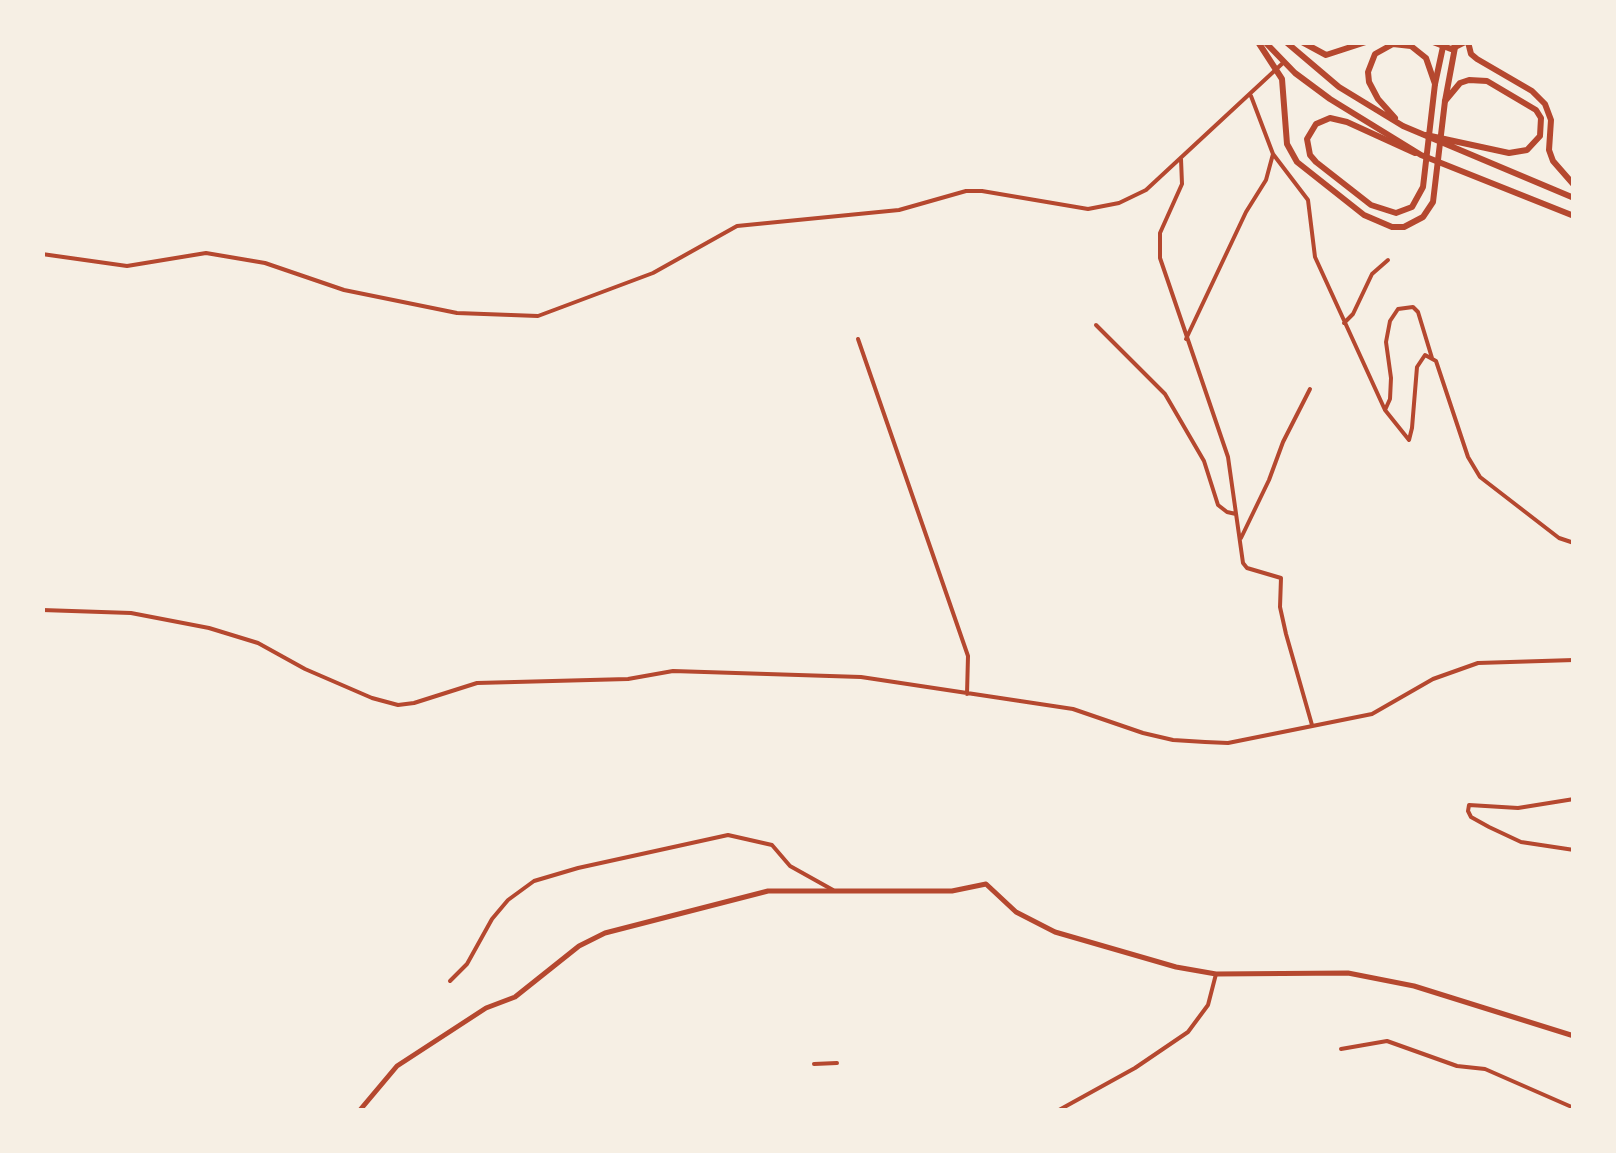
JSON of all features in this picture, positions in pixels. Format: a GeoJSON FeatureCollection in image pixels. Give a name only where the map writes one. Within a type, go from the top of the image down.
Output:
{"type":"FeatureCollection","features":[{"type":"Feature","properties":{"kind":"main road"},"geometry":{"type":"LineString","coordinates":[[1261,42],[1330,99],[1421,155]]}},
{"type":"Feature","properties":{"kind":"main road"},"geometry":{"type":"LineString","coordinates":[[1261,42],[1286,90],[1288,144],[1304,169],[1364,215],[1392,228],[1404,227],[1423,217],[1435,195],[1456,42]]}},
{"type":"Feature","properties":{"kind":"main road"},"geometry":{"type":"LineString","coordinates":[[1286,42],[1340,86],[1414,132],[1574,198]]}},
{"type":"Feature","properties":{"kind":"main road"},"geometry":{"type":"LineString","coordinates":[[1302,42],[1326,55],[1366,42]]}},
{"type":"Feature","properties":{"kind":"main road"},"geometry":{"type":"LineString","coordinates":[[1433,42],[1451,49],[1466,42],[1477,59],[1532,91],[1545,104],[1551,120],[1549,150],[1553,161],[1574,185]]}},
{"type":"Feature","properties":{"kind":"main road"},"geometry":{"type":"LineString","coordinates":[[1444,42],[1435,84],[1423,187],[1417,202],[1404,212],[1380,210],[1310,155],[1307,139],[1316,124],[1330,118],[1339,120],[1386,143],[1421,155],[1574,216]]}},
{"type":"Feature","properties":{"kind":"main road"},"geometry":{"type":"LineString","coordinates":[[1403,126],[1372,90],[1370,62],[1393,44],[1411,46],[1426,58],[1435,84]]}},
{"type":"Feature","properties":{"kind":"main road"},"geometry":{"type":"LineString","coordinates":[[1414,132],[1509,153],[1527,150],[1540,136],[1541,118],[1536,110],[1486,81],[1460,84],[1445,101]]}},
{"type":"Feature","properties":{"kind":"street"},"geometry":{"type":"LineString","coordinates":[[42,254],[127,266],[206,253],[265,263],[344,290],[456,313],[538,316],[652,273],[737,226],[900,210],[982,190],[1088,210],[1119,204],[1146,190],[1284,62]]}},
{"type":"Feature","properties":{"kind":"street"},"geometry":{"type":"LineString","coordinates":[[1251,96],[1273,154],[1308,200],[1316,257],[1344,323],[1385,410],[1408,440],[1417,367],[1426,355],[1432,359]]}},
{"type":"Feature","properties":{"kind":"street"},"geometry":{"type":"LineString","coordinates":[[1186,339],[1246,212],[1266,180],[1273,154]]}},
{"type":"Feature","properties":{"kind":"street"},"geometry":{"type":"LineString","coordinates":[[1181,159],[1182,184],[1158,244],[1186,339],[1228,457],[1242,563],[1246,568],[1280,578],[1280,607],[1312,727]]}},
{"type":"Feature","properties":{"kind":"street"},"geometry":{"type":"LineString","coordinates":[[1344,323],[1353,314],[1372,274],[1388,260]]}},
{"type":"Feature","properties":{"kind":"street"},"geometry":{"type":"LineString","coordinates":[[1385,410],[1390,399],[1386,342],[1390,321],[1398,309],[1413,307],[1442,376],[1468,458],[1480,477],[1559,538],[1574,543]]}},
{"type":"Feature","properties":{"kind":"street"},"geometry":{"type":"LineString","coordinates":[[1096,325],[1165,394],[1204,461],[1218,505],[1236,514]]}},
{"type":"Feature","properties":{"kind":"street"},"geometry":{"type":"LineString","coordinates":[[858,339],[968,656],[967,694]]}},
{"type":"Feature","properties":{"kind":"street"},"geometry":{"type":"LineString","coordinates":[[1240,540],[1310,389]]}},
{"type":"Feature","properties":{"kind":"street"},"geometry":{"type":"LineString","coordinates":[[42,610],[131,613],[209,628],[258,643],[304,669],[398,705],[477,683],[628,679],[674,672],[861,677],[1073,709],[1174,740],[1228,743],[1372,714],[1433,679],[1478,663],[1574,660]]}},
{"type":"Feature","properties":{"kind":"street"},"geometry":{"type":"LineString","coordinates":[[1574,799],[1518,808],[1469,805],[1468,810],[1489,827],[1521,842],[1574,850]]}},
{"type":"Feature","properties":{"kind":"street"},"geometry":{"type":"LineString","coordinates":[[450,982],[467,964],[492,919],[508,900],[534,881],[557,873],[728,834],[772,845],[790,866],[833,890]]}},
{"type":"Feature","properties":{"kind":"street"},"geometry":{"type":"LineString","coordinates":[[360,1110],[397,1066],[486,1008],[515,996],[580,946],[605,933],[768,890],[952,891],[986,884],[1016,912],[1055,932],[1176,968],[1216,974],[1348,973],[1430,990],[1574,1036]]}},
{"type":"Feature","properties":{"kind":"street"},"geometry":{"type":"LineString","coordinates":[[1059,1110],[1188,1032],[1208,1006],[1216,974]]}},
{"type":"Feature","properties":{"kind":"street"},"geometry":{"type":"LineString","coordinates":[[1341,1049],[1387,1041],[1457,1066],[1485,1069],[1569,1108]]}},
{"type":"Feature","properties":{"kind":"street"},"geometry":{"type":"LineString","coordinates":[[814,1064],[836,1063]]}}]}
